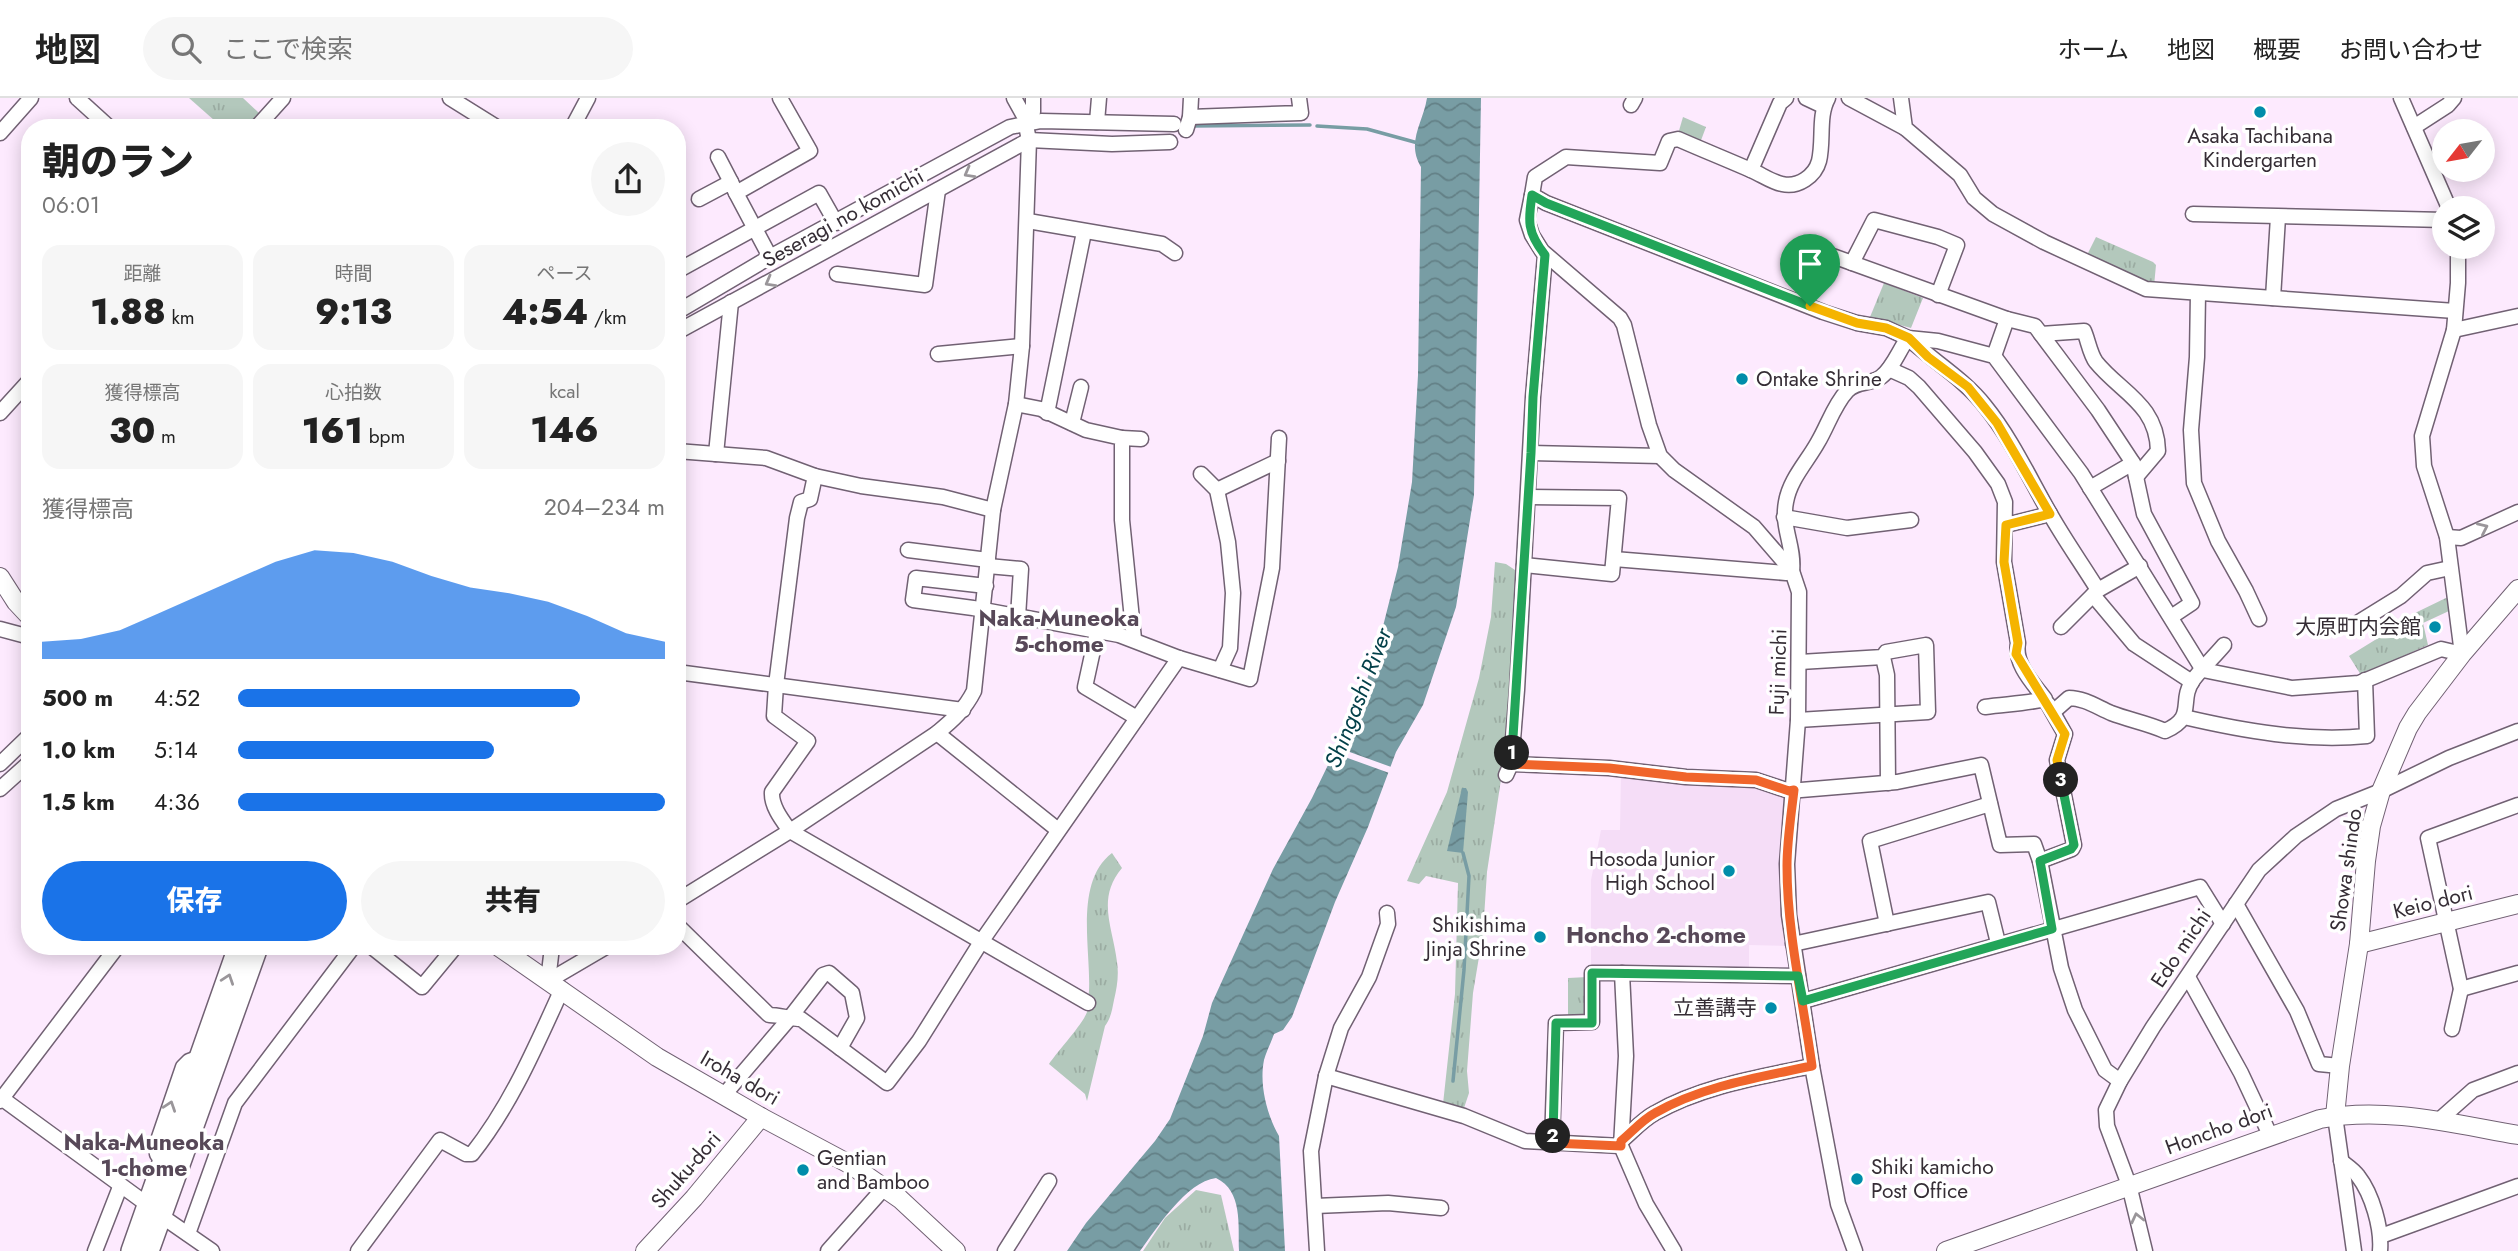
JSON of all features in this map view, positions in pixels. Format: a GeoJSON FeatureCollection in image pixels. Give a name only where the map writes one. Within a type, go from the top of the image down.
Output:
{"type":"FeatureCollection","features":[{"type":"Feature","properties":{"kind":"highway"},"geometry":{"type":"LineString","coordinates":[[148,1251],[163,1163],[236,955]]}},
{"type":"Feature","properties":{"kind":"highway"},"geometry":{"type":"LineString","coordinates":[[132,1251],[154,1210],[254,955]]}},
{"type":"Feature","properties":{"kind":"main road"},"geometry":{"type":"LineString","coordinates":[[0,577],[21,607]]}},
{"type":"Feature","properties":{"kind":"main road","name":"Showa shindo"},"geometry":{"type":"LineString","coordinates":[[2335,1116],[2359,944],[2366,861],[2371,826],[2381,791],[2408,728],[2462,654],[2518,589]]}},
{"type":"Feature","properties":{"kind":"main road","name":"Keio dori"},"geometry":{"type":"LineString","coordinates":[[2359,944],[2518,904]]}},
{"type":"Feature","properties":{"kind":"main road","name":"Iroha dori"},"geometry":{"type":"LineString","coordinates":[[511,955],[657,1056],[761,1117],[851,1165],[913,1211],[954,1250]]}},
{"type":"Feature","properties":{"kind":"main road","name":"Honcho dori"},"geometry":{"type":"LineString","coordinates":[[1946,1251],[2270,1135],[2335,1116],[2376,1115],[2438,1121],[2518,1135]]}},
{"type":"Feature","properties":{"kind":"main road","name":"Shuku-dori"},"geometry":{"type":"LineString","coordinates":[[645,1251],[694,1198],[761,1117]]}},
{"type":"Feature","properties":{"kind":"street"},"geometry":{"type":"LineString","coordinates":[[0,133],[31,98]]}},
{"type":"Feature","properties":{"kind":"street"},"geometry":{"type":"LineString","coordinates":[[77,98],[100,119]]}},
{"type":"Feature","properties":{"kind":"street"},"geometry":{"type":"LineString","coordinates":[[264,119],[283,98]]}},
{"type":"Feature","properties":{"kind":"street"},"geometry":{"type":"LineString","coordinates":[[450,98],[484,119]]}},
{"type":"Feature","properties":{"kind":"street"},"geometry":{"type":"LineString","coordinates":[[577,119],[588,98]]}},
{"type":"Feature","properties":{"kind":"street"},"geometry":{"type":"LineString","coordinates":[[699,199],[733,188],[810,151],[780,98]]}},
{"type":"Feature","properties":{"kind":"street"},"geometry":{"type":"LineString","coordinates":[[686,895],[790,831],[937,733],[963,710],[974,691],[993,510],[1016,404],[1022,346],[1029,140],[1014,98]]}},
{"type":"Feature","properties":{"kind":"street"},"geometry":{"type":"LineString","coordinates":[[1025,123],[1033,112],[1033,98]]}},
{"type":"Feature","properties":{"kind":"street"},"geometry":{"type":"LineString","coordinates":[[1097,122],[1099,98]]}},
{"type":"Feature","properties":{"kind":"street"},"geometry":{"type":"LineString","coordinates":[[1183,124],[1191,98]]}},
{"type":"Feature","properties":{"kind":"street","name":"Seseragi no komichi"},"geometry":{"type":"LineString","coordinates":[[686,307],[770,257],[1010,127],[1041,121],[1183,124],[1301,113],[1299,98]]}},
{"type":"Feature","properties":{"kind":"street"},"geometry":{"type":"LineString","coordinates":[[1752,170],[1780,103],[1786,98]]}},
{"type":"Feature","properties":{"kind":"street"},"geometry":{"type":"LineString","coordinates":[[1805,98],[1826,102],[1819,162],[1805,181],[1784,185],[1678,139],[1669,141],[1660,163],[1566,157],[1535,177],[1532,195],[1823,312],[1857,323],[1886,328],[1909,338],[1938,341],[1994,356],[2090,488],[2203,670],[2292,688],[2352,684],[2441,649],[2462,654],[2447,537],[2424,466],[2422,436],[2454,330],[2457,259]]}},
{"type":"Feature","properties":{"kind":"street"},"geometry":{"type":"LineString","coordinates":[[1849,98],[1905,128],[1959,175],[1974,198],[1993,214],[2043,242],[2146,289],[2455,311]]}},
{"type":"Feature","properties":{"kind":"street"},"geometry":{"type":"LineString","coordinates":[[1901,98],[1905,128]]}},
{"type":"Feature","properties":{"kind":"street"},"geometry":{"type":"LineString","coordinates":[[2401,98],[2444,196]]}},
{"type":"Feature","properties":{"kind":"street"},"geometry":{"type":"LineString","coordinates":[[2414,127],[2448,105],[2454,98]]}},
{"type":"Feature","properties":{"kind":"street"},"geometry":{"type":"LineString","coordinates":[[1029,140],[1112,144],[1170,142]]}},
{"type":"Feature","properties":{"kind":"street","name":"Seseragi no komichi"},"geometry":{"type":"LineString","coordinates":[[686,327],[1029,140]]}},
{"type":"Feature","properties":{"kind":"street"},"geometry":{"type":"LineString","coordinates":[[718,157],[770,257]]}},
{"type":"Feature","properties":{"kind":"street"},"geometry":{"type":"LineString","coordinates":[[837,274],[925,285],[938,190]]}},
{"type":"Feature","properties":{"kind":"street"},"geometry":{"type":"LineString","coordinates":[[686,266],[819,193],[836,223]]}},
{"type":"Feature","properties":{"kind":"street","name":"Fuji michi"},"geometry":{"type":"LineString","coordinates":[[1532,195],[1527,220],[1532,235],[1545,255],[1620,318],[1624,325],[1649,425],[1660,456],[1674,470],[1754,527],[1792,571],[1799,592],[1798,720],[1787,864],[1793,944],[1838,1204],[1854,1251]]}},
{"type":"Feature","properties":{"kind":"street"},"geometry":{"type":"LineString","coordinates":[[2193,214],[2432,219]]}},
{"type":"Feature","properties":{"kind":"street"},"geometry":{"type":"LineString","coordinates":[[2273,298],[2278,217]]}},
{"type":"Feature","properties":{"kind":"street"},"geometry":{"type":"LineString","coordinates":[[1852,263],[1874,220],[1938,237],[1957,245],[1938,295]]}},
{"type":"Feature","properties":{"kind":"street"},"geometry":{"type":"LineString","coordinates":[[1028,221],[1162,244],[1175,253]]}},
{"type":"Feature","properties":{"kind":"street"},"geometry":{"type":"LineString","coordinates":[[1047,413],[1084,232]]}},
{"type":"Feature","properties":{"kind":"street"},"geometry":{"type":"LineString","coordinates":[[1816,250],[2007,319],[2035,326],[2098,410],[2135,470],[2144,514],[2192,603],[2171,617]]}},
{"type":"Feature","properties":{"kind":"street"},"geometry":{"type":"LineString","coordinates":[[1545,255],[1508,769],[1609,768],[1686,777],[1756,780],[1789,791],[1888,783],[1981,765],[2000,845],[2034,844],[2040,861],[2061,968],[2075,1010],[2105,1070],[2120,1081]]}},
{"type":"Feature","properties":{"kind":"street"},"geometry":{"type":"LineString","coordinates":[[2198,293],[2197,357],[2191,430],[2194,483],[2218,541],[2259,619]]}},
{"type":"Feature","properties":{"kind":"street"},"geometry":{"type":"LineString","coordinates":[[716,454],[731,302]]}},
{"type":"Feature","properties":{"kind":"street"},"geometry":{"type":"LineString","coordinates":[[2454,330],[2518,316]]}},
{"type":"Feature","properties":{"kind":"street"},"geometry":{"type":"LineString","coordinates":[[1994,356],[2007,319]]}},
{"type":"Feature","properties":{"kind":"street"},"geometry":{"type":"LineString","coordinates":[[2041,334],[2084,331],[2094,361],[2138,400],[2158,436],[2158,451],[2135,470],[2090,488]]}},
{"type":"Feature","properties":{"kind":"street"},"geometry":{"type":"LineString","coordinates":[[1614,559],[1786,573],[1792,571],[1793,560],[1784,517],[1791,484],[1818,443],[1839,401],[1855,383],[1870,382],[1889,369],[1909,338]]}},
{"type":"Feature","properties":{"kind":"street"},"geometry":{"type":"LineString","coordinates":[[1909,338],[1928,357],[1968,387],[1984,404],[2028,474],[2096,593],[2134,644],[2192,682]]}},
{"type":"Feature","properties":{"kind":"street"},"geometry":{"type":"LineString","coordinates":[[938,354],[1022,346]]}},
{"type":"Feature","properties":{"kind":"street"},"geometry":{"type":"LineString","coordinates":[[1889,369],[1909,378],[1919,387],[1975,452],[1998,484],[2005,502],[2004,562],[2018,643],[2016,654],[2065,734],[2057,760],[2074,845],[2071,849],[2040,861]]}},
{"type":"Feature","properties":{"kind":"street"},"geometry":{"type":"LineString","coordinates":[[1072,423],[1082,387]]}},
{"type":"Feature","properties":{"kind":"street"},"geometry":{"type":"LineString","coordinates":[[0,413],[21,390]]}},
{"type":"Feature","properties":{"kind":"street"},"geometry":{"type":"LineString","coordinates":[[1016,404],[1047,413],[1086,430],[1141,439]]}},
{"type":"Feature","properties":{"kind":"street"},"geometry":{"type":"LineString","coordinates":[[1122,438],[1122,520],[1134,639]]}},
{"type":"Feature","properties":{"kind":"street"},"geometry":{"type":"LineString","coordinates":[[986,586],[916,578],[913,600],[1134,639],[1179,658],[1250,679],[1272,568],[1279,438]]}},
{"type":"Feature","properties":{"kind":"street"},"geometry":{"type":"LineString","coordinates":[[686,452],[766,458],[815,476],[861,486],[943,497],[993,510]]}},
{"type":"Feature","properties":{"kind":"street"},"geometry":{"type":"LineString","coordinates":[[1531,453],[1660,456]]}},
{"type":"Feature","properties":{"kind":"street"},"geometry":{"type":"LineString","coordinates":[[1217,490],[1278,461]]}},
{"type":"Feature","properties":{"kind":"street"},"geometry":{"type":"LineString","coordinates":[[1201,474],[1217,490],[1228,542],[1233,593],[1230,648],[1220,670]]}},
{"type":"Feature","properties":{"kind":"street"},"geometry":{"type":"LineString","coordinates":[[815,476],[810,499],[801,502],[797,517],[774,716],[808,741],[772,792],[772,799],[790,831],[1088,1003]]}},
{"type":"Feature","properties":{"kind":"street"},"geometry":{"type":"LineString","coordinates":[[1524,565],[1612,574],[1619,498],[1528,497]]}},
{"type":"Feature","properties":{"kind":"street"},"geometry":{"type":"LineString","coordinates":[[2447,537],[2462,538],[2518,512]]}},
{"type":"Feature","properties":{"kind":"street"},"geometry":{"type":"LineString","coordinates":[[2006,525],[2050,514]]}},
{"type":"Feature","properties":{"kind":"street"},"geometry":{"type":"LineString","coordinates":[[1784,517],[1847,528],[1911,520]]}},
{"type":"Feature","properties":{"kind":"street"},"geometry":{"type":"LineString","coordinates":[[908,550],[1021,569],[1018,617]]}},
{"type":"Feature","properties":{"kind":"street"},"geometry":{"type":"LineString","coordinates":[[2061,627],[2096,593],[2140,566]]}},
{"type":"Feature","properties":{"kind":"street"},"geometry":{"type":"LineString","coordinates":[[2359,622],[2401,596],[2427,573],[2450,568]]}},
{"type":"Feature","properties":{"kind":"street"},"geometry":{"type":"LineString","coordinates":[[1,632],[21,635]]}},
{"type":"Feature","properties":{"kind":"street"},"geometry":{"type":"LineString","coordinates":[[1097,632],[1085,687],[1137,718]]}},
{"type":"Feature","properties":{"kind":"street"},"geometry":{"type":"LineString","coordinates":[[1798,720],[1887,713],[1928,712],[1926,645],[1886,652],[1884,657],[1887,675],[1887,713],[1888,783]]}},
{"type":"Feature","properties":{"kind":"street"},"geometry":{"type":"LineString","coordinates":[[2053,712],[2069,698],[2078,698],[2114,714],[2142,721],[2165,731],[2178,725],[2184,717],[2192,682],[2224,645]]}},
{"type":"Feature","properties":{"kind":"street"},"geometry":{"type":"LineString","coordinates":[[1800,662],[1884,657]]}},
{"type":"Feature","properties":{"kind":"street"},"geometry":{"type":"LineString","coordinates":[[686,934],[769,1015],[801,1019],[887,1083],[919,1041],[981,942],[1179,658]]}},
{"type":"Feature","properties":{"kind":"street"},"geometry":{"type":"LineString","coordinates":[[686,673],[963,710]]}},
{"type":"Feature","properties":{"kind":"street"},"geometry":{"type":"LineString","coordinates":[[2184,717],[2228,728],[2274,735],[2367,736],[2365,680]]}},
{"type":"Feature","properties":{"kind":"street"},"geometry":{"type":"LineString","coordinates":[[1985,707],[2018,702],[2028,704],[2045,699]]}},
{"type":"Feature","properties":{"kind":"street","name":"Edo michi"},"geometry":{"type":"LineString","coordinates":[[2145,1251],[2129,1185],[2105,1118],[2109,1101],[2152,1027],[2259,870],[2296,836],[2336,809],[2381,791],[2449,758],[2518,731]]}},
{"type":"Feature","properties":{"kind":"street"},"geometry":{"type":"LineString","coordinates":[[937,733],[1058,830]]}},
{"type":"Feature","properties":{"kind":"street"},"geometry":{"type":"LineString","coordinates":[[0,764],[21,744]]}},
{"type":"Feature","properties":{"kind":"street"},"geometry":{"type":"LineString","coordinates":[[0,789],[21,770]]}},
{"type":"Feature","properties":{"kind":"street"},"geometry":{"type":"LineString","coordinates":[[1887,924],[1870,841],[1990,804]]}},
{"type":"Feature","properties":{"kind":"street"},"geometry":{"type":"LineString","coordinates":[[2452,1029],[2461,989],[2428,838],[2518,805]]}},
{"type":"Feature","properties":{"kind":"street"},"geometry":{"type":"LineString","coordinates":[[1803,1001],[2200,887],[2223,924]]}},
{"type":"Feature","properties":{"kind":"street"},"geometry":{"type":"LineString","coordinates":[[1793,944],[1988,902],[1998,943]]}},
{"type":"Feature","properties":{"kind":"street"},"geometry":{"type":"LineString","coordinates":[[2236,904],[2297,1011],[2319,1064],[2340,1066]]}},
{"type":"Feature","properties":{"kind":"street"},"geometry":{"type":"LineString","coordinates":[[1317,1251],[1311,1151],[1325,1076],[1341,1028],[1369,977],[1388,924],[1387,913]]}},
{"type":"Feature","properties":{"kind":"street"},"geometry":{"type":"LineString","coordinates":[[111,955],[1,1099],[212,1251]]}},
{"type":"Feature","properties":{"kind":"street"},"geometry":{"type":"LineString","coordinates":[[188,1234],[235,1104],[347,955]]}},
{"type":"Feature","properties":{"kind":"street"},"geometry":{"type":"LineString","coordinates":[[382,955],[422,987],[448,955]]}},
{"type":"Feature","properties":{"kind":"street"},"geometry":{"type":"LineString","coordinates":[[358,1251],[440,1140],[466,1154],[472,1154],[493,1128],[534,1049],[555,985],[553,955]]}},
{"type":"Feature","properties":{"kind":"street"},"geometry":{"type":"LineString","coordinates":[[555,985],[595,955]]}},
{"type":"Feature","properties":{"kind":"street"},"geometry":{"type":"LineString","coordinates":[[724,1095],[823,975],[829,973],[852,993],[857,1018],[840,1048]]}},
{"type":"Feature","properties":{"kind":"street"},"geometry":{"type":"LineString","coordinates":[[1552,1143],[1556,1023],[1592,1023],[1592,973],[1798,976]]}},
{"type":"Feature","properties":{"kind":"street"},"geometry":{"type":"LineString","coordinates":[[1622,973],[1626,1056],[1621,1144],[1646,1204],[1674,1251]]}},
{"type":"Feature","properties":{"kind":"street"},"geometry":{"type":"LineString","coordinates":[[2461,989],[2518,973]]}},
{"type":"Feature","properties":{"kind":"street"},"geometry":{"type":"LineString","coordinates":[[2188,977],[2241,1073],[2270,1135]]}},
{"type":"Feature","properties":{"kind":"street"},"geometry":{"type":"LineString","coordinates":[[1325,1076],[1464,1116],[1525,1141],[1621,1144],[1652,1114],[1679,1101],[1721,1087],[1812,1066]]}},
{"type":"Feature","properties":{"kind":"street"},"geometry":{"type":"LineString","coordinates":[[2438,1121],[2473,1090],[2518,1073]]}},
{"type":"Feature","properties":{"kind":"street"},"geometry":{"type":"LineString","coordinates":[[2335,1116],[2354,1251]]}},
{"type":"Feature","properties":{"kind":"street"},"geometry":{"type":"LineString","coordinates":[[2341,1161],[2358,1176],[2375,1210],[2381,1244],[2518,1185]]}},
{"type":"Feature","properties":{"kind":"street"},"geometry":{"type":"LineString","coordinates":[[1005,1251],[1049,1181]]}},
{"type":"Feature","properties":{"kind":"street"},"geometry":{"type":"LineString","coordinates":[[95,1251],[120,1187]]}},
{"type":"Feature","properties":{"kind":"street"},"geometry":{"type":"LineString","coordinates":[[828,1251],[884,1188]]}},
{"type":"Feature","properties":{"kind":"street"},"geometry":{"type":"LineString","coordinates":[[1315,1206],[1388,1203],[1441,1208]]}},
{"type":"Feature","properties":{"kind":"shaded area"},"geometry":{"type":"Polygon","coordinates":[[[1621,774],[1753,784],[1789,797],[1789,946],[1749,945],[1749,970],[1591,968],[1591,880],[1601,830],[1620,830],[1621,774]]]}},
{"type":"Feature","properties":{"kind":"green space"},"geometry":{"type":"Polygon","coordinates":[[[189,98],[243,98],[260,114],[255,119],[213,119],[189,98]]]}},
{"type":"Feature","properties":{"kind":"green space"},"geometry":{"type":"Polygon","coordinates":[[[1683,117],[1706,127],[1700,143],[1678,134],[1683,117]]]}},
{"type":"Feature","properties":{"kind":"green space"},"geometry":{"type":"Polygon","coordinates":[[[2096,237],[2153,262],[2156,265],[2154,286],[2085,259],[2096,237]]]}},
{"type":"Feature","properties":{"kind":"green space"},"geometry":{"type":"Polygon","coordinates":[[[1884,283],[1923,298],[1911,328],[1870,317],[1884,283]]]}},
{"type":"Feature","properties":{"kind":"green space"},"geometry":{"type":"Polygon","coordinates":[[[1495,562],[1506,564],[1521,574],[1505,753],[1487,872],[1483,933],[1473,993],[1467,1071],[1469,1093],[1463,1111],[1443,1104],[1455,994],[1458,883],[1426,876],[1419,884],[1407,881],[1447,792],[1479,678],[1491,617],[1495,562]]]}},
{"type":"Feature","properties":{"kind":"green space"},"geometry":{"type":"Polygon","coordinates":[[[2448,597],[2449,611],[2423,623],[2428,645],[2361,675],[2349,656],[2417,612],[2448,597]]]}},
{"type":"Feature","properties":{"kind":"green space"},"geometry":{"type":"Polygon","coordinates":[[[1112,853],[1122,868],[1114,880],[1108,902],[1118,972],[1112,1011],[1105,1026],[1087,1101],[1085,1094],[1049,1064],[1087,1012],[1089,898],[1100,866],[1112,853]]]}},
{"type":"Feature","properties":{"kind":"green space"},"geometry":{"type":"Polygon","coordinates":[[[1588,977],[1588,1018],[1568,1018],[1568,978],[1588,977]]]}},
{"type":"Feature","properties":{"kind":"green space"},"geometry":{"type":"Polygon","coordinates":[[[1196,1190],[1221,1195],[1234,1251],[1143,1251],[1165,1218],[1196,1190]]]}},
{"type":"Feature","properties":{"kind":"water"},"geometry":{"type":"Polygon","coordinates":[[[1427,98],[1481,98],[1474,495],[1456,607],[1423,705],[1396,752],[1292,1017],[1283,1030],[1274,1034],[1264,1060],[1265,1099],[1279,1136],[1285,1251],[1239,1251],[1235,1200],[1225,1184],[1216,1178],[1205,1181],[1183,1197],[1140,1251],[1067,1251],[1086,1223],[1155,1141],[1170,1119],[1203,1036],[1212,1003],[1273,869],[1312,798],[1361,697],[1377,650],[1398,567],[1412,482],[1418,375],[1421,167],[1415,141],[1427,98]]]}},
{"type":"Feature","properties":{"kind":"water"},"geometry":{"type":"Polygon","coordinates":[[[1462,788],[1466,788],[1468,792],[1463,853],[1447,851],[1462,788]]]}},
{"type":"Feature","properties":{"kind":"pier"},"geometry":{"type":"Polygon","coordinates":[[[1333,746],[1394,768],[1392,774],[1331,752],[1333,746]]]}},
{"type":"Feature","properties":{"kind":"waterway"},"geometry":{"type":"LineString","coordinates":[[1192,126],[1310,125]]}},
{"type":"Feature","properties":{"kind":"waterway"},"geometry":{"type":"LineString","coordinates":[[1317,126],[1367,129],[1418,143]]}},
{"type":"Feature","properties":{"kind":"waterway"},"geometry":{"type":"LineString","coordinates":[[1453,1081],[1464,970],[1469,876],[1463,853]]}},
{"type":"Feature","properties":{"kind":"place","name":"Asaka Tachibana Kindergarten"},"geometry":{"type":"Point","coordinates":[2260,112]}},
{"type":"Feature","properties":{"kind":"place","name":"Ontake Shrine"},"geometry":{"type":"Point","coordinates":[1742,379]}},
{"type":"Feature","properties":{"kind":"place","name":"大原町内会館"},"geometry":{"type":"Point","coordinates":[2435,627]}},
{"type":"Feature","properties":{"kind":"place","name":"Hosoda Junior High School"},"geometry":{"type":"Point","coordinates":[1729,871]}},
{"type":"Feature","properties":{"kind":"place","name":"Shikishima Jinja Shrine"},"geometry":{"type":"Point","coordinates":[1540,937]}},
{"type":"Feature","properties":{"kind":"place","name":"立善講寺"},"geometry":{"type":"Point","coordinates":[1771,1008]}},
{"type":"Feature","properties":{"kind":"place","name":"Gentian and Bamboo"},"geometry":{"type":"Point","coordinates":[803,1170]}},
{"type":"Feature","properties":{"kind":"place","name":"Shiki kamicho Post Office"},"geometry":{"type":"Point","coordinates":[1857,1179]}},
{"type":"Feature","properties":{"kind":"district","name":"Naka-Muneoka 5-chome"},"geometry":{"type":"Point","coordinates":[1059,631]}},
{"type":"Feature","properties":{"kind":"district","name":"Honcho 2-chome"},"geometry":{"type":"Point","coordinates":[1656,935]}},
{"type":"Feature","properties":{"kind":"district","name":"Naka-Muneoka 1-chome"},"geometry":{"type":"Point","coordinates":[144,1155]}},
{"type":"Feature","properties":{"kind":"route"},"geometry":{"type":"LineString","coordinates":[[1810,306],[1546,203],[1532,195],[1527,220],[1532,235],[1545,255],[1533,397],[1511,764],[1609,768],[1686,777],[1756,780],[1789,791],[1794,790],[1788,836],[1787,887],[1789,915],[1803,1001],[1812,1066],[1721,1087],[1679,1101],[1652,1114],[1621,1141],[1621,1146],[1552,1143],[1556,1023],[1592,1023],[1592,973],[1798,976],[1803,1001],[2052,929],[2040,861],[2071,849],[2074,845],[2057,760],[2065,734],[2016,654],[2018,643],[2004,562],[2006,525],[2050,514],[1997,423],[1968,387],[1928,357],[1909,338],[1886,328],[1857,323],[1810,306]]}},
{"type":"Feature","properties":{"kind":"water label","name":"Shingashi River"},"geometry":{"type":"Point","coordinates":[1358,698]}}]}
